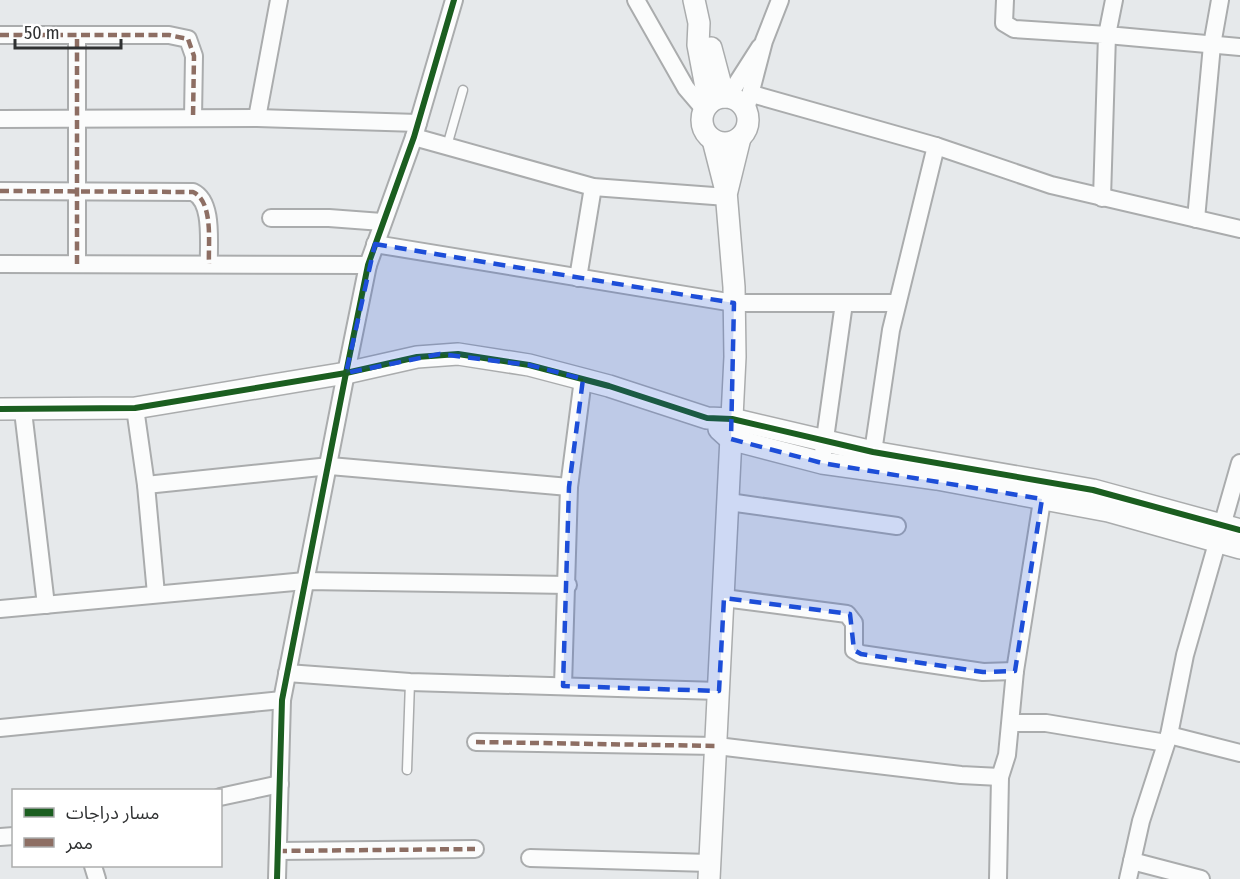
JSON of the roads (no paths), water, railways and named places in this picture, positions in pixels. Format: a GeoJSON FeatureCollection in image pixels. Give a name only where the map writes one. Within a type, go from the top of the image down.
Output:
{"type":"FeatureCollection","features":[{"type":"Feature","properties":{"kind":"street"},"geometry":{"type":"LineString","coordinates":[[257,118],[279,0]]}},
{"type":"Feature","properties":{"kind":"street"},"geometry":{"type":"LineString","coordinates":[[277,879],[282,700],[330,466],[346,373],[368,265],[416,130],[454,0]]}},
{"type":"Feature","properties":{"kind":"street"},"geometry":{"type":"LineString","coordinates":[[636,0],[686,88],[716,101],[749,102],[936,146],[1051,185],[1240,229]]}},
{"type":"Feature","properties":{"kind":"street"},"geometry":{"type":"LineString","coordinates":[[694,0],[699,23],[698,45],[716,101]]}},
{"type":"Feature","properties":{"kind":"street"},"geometry":{"type":"LineString","coordinates":[[727,194],[740,138],[748,125],[749,102],[764,41],[780,0]]}},
{"type":"Feature","properties":{"kind":"street"},"geometry":{"type":"LineString","coordinates":[[1005,0],[1004,23],[1014,30],[1107,35],[1240,47]]}},
{"type":"Feature","properties":{"kind":"street"},"geometry":{"type":"LineString","coordinates":[[1102,198],[1107,35],[1114,0]]}},
{"type":"Feature","properties":{"kind":"street"},"geometry":{"type":"LineString","coordinates":[[1196,219],[1212,45],[1220,0]]}},
{"type":"Feature","properties":{"kind":"street"},"geometry":{"type":"LineString","coordinates":[[0,35],[169,35],[188,39],[194,56],[193,118]]}},
{"type":"Feature","properties":{"kind":"street"},"geometry":{"type":"LineString","coordinates":[[77,35],[77,264]]}},
{"type":"Feature","properties":{"kind":"street"},"geometry":{"type":"LineString","coordinates":[[530,858],[713,875],[719,691],[729,502],[734,303],[727,194],[713,140],[703,128],[716,101],[764,41]]}},
{"type":"Feature","properties":{"kind":"street"},"geometry":{"type":"LineString","coordinates":[[0,119],[257,118],[416,130],[447,146],[593,187],[727,194]]}},
{"type":"Feature","properties":{"kind":"street"},"geometry":{"type":"LineString","coordinates":[[713,140],[729,143],[740,138]]}},
{"type":"Feature","properties":{"kind":"street"},"geometry":{"type":"LineString","coordinates":[[873,452],[897,303],[936,146]]}},
{"type":"Feature","properties":{"kind":"street"},"geometry":{"type":"LineString","coordinates":[[578,278],[593,187]]}},
{"type":"Feature","properties":{"kind":"street"},"geometry":{"type":"LineString","coordinates":[[0,191],[182,191],[198,195],[207,211],[209,264]]}},
{"type":"Feature","properties":{"kind":"street"},"geometry":{"type":"LineString","coordinates":[[271,218],[329,218],[382,222]]}},
{"type":"Feature","properties":{"kind":"street"},"geometry":{"type":"LineString","coordinates":[[375,244],[734,303],[897,303]]}},
{"type":"Feature","properties":{"kind":"street"},"geometry":{"type":"LineString","coordinates":[[0,264],[368,265]]}},
{"type":"Feature","properties":{"kind":"street"},"geometry":{"type":"LineString","coordinates":[[823,452],[844,303]]}},
{"type":"Feature","properties":{"kind":"street"},"geometry":{"type":"LineString","coordinates":[[0,410],[135,408],[346,373],[440,354],[529,365],[583,379],[707,418],[731,429],[937,478],[1044,490],[1093,490],[1227,532],[1240,548]]}},
{"type":"Feature","properties":{"kind":"street"},"geometry":{"type":"LineString","coordinates":[[564,686],[569,487],[583,379]]}},
{"type":"Feature","properties":{"kind":"street"},"geometry":{"type":"LineString","coordinates":[[135,408],[146,485],[156,594]]}},
{"type":"Feature","properties":{"kind":"street"},"geometry":{"type":"LineString","coordinates":[[23,411],[45,605]]}},
{"type":"Feature","properties":{"kind":"street"},"geometry":{"type":"LineString","coordinates":[[823,452],[873,452],[1044,490]]}},
{"type":"Feature","properties":{"kind":"street"},"geometry":{"type":"LineString","coordinates":[[1128,879],[1141,821],[1167,739],[1185,655],[1227,532],[1240,463]]}},
{"type":"Feature","properties":{"kind":"street"},"geometry":{"type":"LineString","coordinates":[[146,485],[330,466],[569,487]]}},
{"type":"Feature","properties":{"kind":"street"},"geometry":{"type":"LineString","coordinates":[[999,879],[1000,777],[1007,755],[1015,670],[1044,490]]}},
{"type":"Feature","properties":{"kind":"street"},"geometry":{"type":"LineString","coordinates":[[729,502],[897,526]]}},
{"type":"Feature","properties":{"kind":"street"},"geometry":{"type":"LineString","coordinates":[[0,609],[305,581],[568,585]]}},
{"type":"Feature","properties":{"kind":"street"},"geometry":{"type":"LineString","coordinates":[[724,598],[847,614],[854,622],[854,650],[861,654],[983,672],[1015,670]]}},
{"type":"Feature","properties":{"kind":"street"},"geometry":{"type":"LineString","coordinates":[[287,673],[410,682],[719,691]]}},
{"type":"Feature","properties":{"kind":"street"},"geometry":{"type":"LineString","coordinates":[[0,728],[282,700]]}},
{"type":"Feature","properties":{"kind":"street"},"geometry":{"type":"LineString","coordinates":[[1011,723],[1046,723],[1167,739],[1240,753]]}},
{"type":"Feature","properties":{"kind":"street"},"geometry":{"type":"LineString","coordinates":[[476,742],[717,746],[961,775],[1000,777]]}},
{"type":"Feature","properties":{"kind":"street"},"geometry":{"type":"LineString","coordinates":[[222,796],[280,784]]}},
{"type":"Feature","properties":{"kind":"street"},"geometry":{"type":"LineString","coordinates":[[278,851],[475,849]]}},
{"type":"Feature","properties":{"kind":"street"},"geometry":{"type":"LineString","coordinates":[[1132,861],[1201,879]]}},
{"type":"Feature","properties":{"kind":"lane"},"geometry":{"type":"LineString","coordinates":[[447,146],[463,90]]}},
{"type":"Feature","properties":{"kind":"lane"},"geometry":{"type":"LineString","coordinates":[[407,770],[410,682]]}}]}
